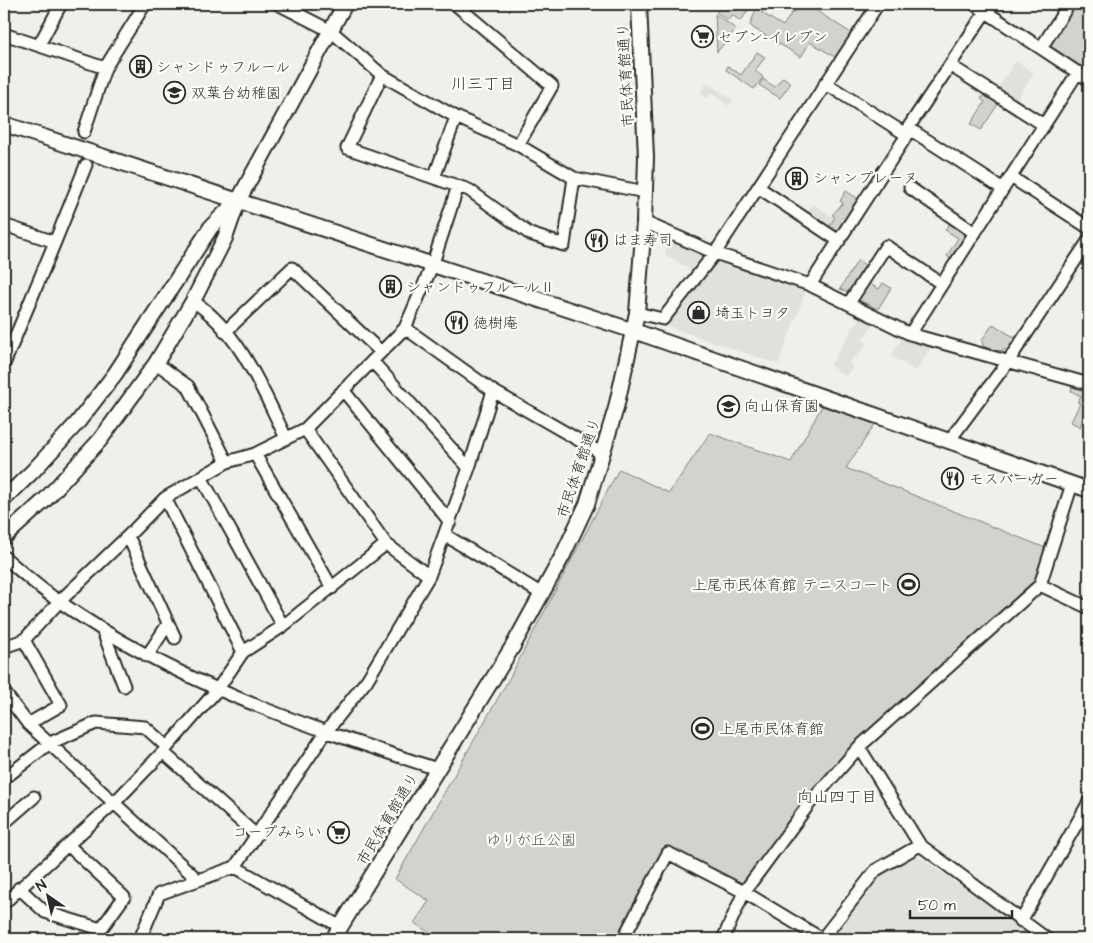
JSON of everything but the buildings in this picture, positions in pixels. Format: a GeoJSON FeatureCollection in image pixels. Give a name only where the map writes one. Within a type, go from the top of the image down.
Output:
{"type":"FeatureCollection","features":[{"type":"Feature","properties":{"kind":"street"},"geometry":{"type":"LineString","coordinates":[[39,45],[61,4]]}},
{"type":"Feature","properties":{"kind":"street"},"geometry":{"type":"LineString","coordinates":[[84,132],[106,68],[145,4]]}},
{"type":"Feature","properties":{"kind":"street"},"geometry":{"type":"LineString","coordinates":[[278,4],[331,31],[382,76],[456,116],[518,145],[574,178],[645,192]]}},
{"type":"Feature","properties":{"kind":"street"},"geometry":{"type":"LineString","coordinates":[[4,537],[45,500],[100,440],[131,401],[156,363],[193,301],[225,238],[238,201],[345,4]]}},
{"type":"Feature","properties":{"kind":"street"},"geometry":{"type":"LineString","coordinates":[[455,4],[552,86],[518,145]]}},
{"type":"Feature","properties":{"kind":"street","name":"市民体育館通り"},"geometry":{"type":"LineString","coordinates":[[333,939],[542,594],[587,504],[616,408],[637,313],[644,222],[646,157],[639,4]]}},
{"type":"Feature","properties":{"kind":"street"},"geometry":{"type":"LineString","coordinates":[[637,313],[663,319],[715,253],[878,4]]}},
{"type":"Feature","properties":{"kind":"street"},"geometry":{"type":"LineString","coordinates":[[974,4],[1089,80]]}},
{"type":"Feature","properties":{"kind":"street"},"geometry":{"type":"LineString","coordinates":[[1041,48],[1069,4]]}},
{"type":"Feature","properties":{"kind":"street"},"geometry":{"type":"LineString","coordinates":[[810,286],[986,12]]}},
{"type":"Feature","properties":{"kind":"street"},"geometry":{"type":"LineString","coordinates":[[4,34],[106,68]]}},
{"type":"Feature","properties":{"kind":"street"},"geometry":{"type":"LineString","coordinates":[[951,66],[1044,125]]}},
{"type":"Feature","properties":{"kind":"street"},"geometry":{"type":"LineString","coordinates":[[910,334],[1078,72]]}},
{"type":"Feature","properties":{"kind":"street"},"geometry":{"type":"LineString","coordinates":[[382,76],[348,148],[469,190],[530,234],[564,245],[574,178]]}},
{"type":"Feature","properties":{"kind":"street"},"geometry":{"type":"LineString","coordinates":[[825,83],[1003,189]]}},
{"type":"Feature","properties":{"kind":"street"},"geometry":{"type":"LineString","coordinates":[[434,178],[456,116]]}},
{"type":"Feature","properties":{"kind":"street"},"geometry":{"type":"LineString","coordinates":[[4,124],[634,331],[1089,490]]}},
{"type":"Feature","properties":{"kind":"street"},"geometry":{"type":"LineString","coordinates":[[4,364],[9,337],[55,242],[86,165]]}},
{"type":"Feature","properties":{"kind":"street"},"geometry":{"type":"LineString","coordinates":[[1011,177],[1089,228]]}},
{"type":"Feature","properties":{"kind":"street"},"geometry":{"type":"LineString","coordinates":[[4,647],[24,640],[58,602],[165,498],[228,462],[255,454],[305,429],[405,328],[432,266],[458,186]]}},
{"type":"Feature","properties":{"kind":"street"},"geometry":{"type":"LineString","coordinates":[[758,187],[839,241]]}},
{"type":"Feature","properties":{"kind":"street"},"geometry":{"type":"LineString","coordinates":[[910,188],[975,233]]}},
{"type":"Feature","properties":{"kind":"street"},"geometry":{"type":"LineString","coordinates":[[4,499],[33,471],[78,422],[115,374],[211,227],[238,201]]}},
{"type":"Feature","properties":{"kind":"street"},"geometry":{"type":"LineString","coordinates":[[644,222],[715,253],[810,286],[849,303],[910,334],[1010,360],[1089,384]]}},
{"type":"Feature","properties":{"kind":"street"},"geometry":{"type":"LineString","coordinates":[[4,224],[55,242]]}},
{"type":"Feature","properties":{"kind":"street"},"geometry":{"type":"LineString","coordinates":[[949,441],[1010,360],[1089,240]]}},
{"type":"Feature","properties":{"kind":"street"},"geometry":{"type":"LineString","coordinates":[[849,303],[886,246],[942,284]]}},
{"type":"Feature","properties":{"kind":"street"},"geometry":{"type":"LineString","coordinates":[[225,332],[292,268],[381,352]]}},
{"type":"Feature","properties":{"kind":"street"},"geometry":{"type":"LineString","coordinates":[[193,301],[207,310],[248,360],[286,438]]}},
{"type":"Feature","properties":{"kind":"street"},"geometry":{"type":"LineString","coordinates":[[405,328],[493,391],[603,454]]}},
{"type":"Feature","properties":{"kind":"street"},"geometry":{"type":"LineString","coordinates":[[372,361],[469,468]]}},
{"type":"Feature","properties":{"kind":"street"},"geometry":{"type":"LineString","coordinates":[[156,363],[188,386],[228,462]]}},
{"type":"Feature","properties":{"kind":"street"},"geometry":{"type":"LineString","coordinates":[[343,390],[450,522]]}},
{"type":"Feature","properties":{"kind":"street"},"geometry":{"type":"LineString","coordinates":[[140,939],[159,894],[235,866],[326,732],[367,680],[429,576],[469,468],[493,391]]}},
{"type":"Feature","properties":{"kind":"street"},"geometry":{"type":"LineString","coordinates":[[305,429],[386,544],[429,576]]}},
{"type":"Feature","properties":{"kind":"street"},"geometry":{"type":"LineString","coordinates":[[255,454],[332,588]]}},
{"type":"Feature","properties":{"kind":"street"},"geometry":{"type":"LineString","coordinates":[[201,477],[283,626]]}},
{"type":"Feature","properties":{"kind":"street"},"geometry":{"type":"LineString","coordinates":[[723,939],[744,892],[810,804],[859,748],[1040,586],[1072,484]]}},
{"type":"Feature","properties":{"kind":"street"},"geometry":{"type":"LineString","coordinates":[[165,498],[243,652]]}},
{"type":"Feature","properties":{"kind":"street"},"geometry":{"type":"LineString","coordinates":[[445,535],[542,594]]}},
{"type":"Feature","properties":{"kind":"street"},"geometry":{"type":"LineString","coordinates":[[128,536],[175,638]]}},
{"type":"Feature","properties":{"kind":"street"},"geometry":{"type":"LineString","coordinates":[[4,903],[69,846],[115,802],[217,690],[243,652],[283,626],[386,544]]}},
{"type":"Feature","properties":{"kind":"street"},"geometry":{"type":"LineString","coordinates":[[4,557],[58,602],[146,656],[217,690],[326,732],[437,769]]}},
{"type":"Feature","properties":{"kind":"street"},"geometry":{"type":"LineString","coordinates":[[1040,586],[1089,608]]}},
{"type":"Feature","properties":{"kind":"street"},"geometry":{"type":"LineString","coordinates":[[146,656],[168,624]]}},
{"type":"Feature","properties":{"kind":"street"},"geometry":{"type":"LineString","coordinates":[[102,629],[124,686]]}},
{"type":"Feature","properties":{"kind":"street"},"geometry":{"type":"LineString","coordinates":[[24,640],[61,705],[28,724]]}},
{"type":"Feature","properties":{"kind":"street"},"geometry":{"type":"LineString","coordinates":[[4,692],[28,724],[197,879]]}},
{"type":"Feature","properties":{"kind":"street"},"geometry":{"type":"LineString","coordinates":[[4,776],[10,774],[50,743],[96,723],[145,727],[165,749],[255,834]]}},
{"type":"Feature","properties":{"kind":"street"},"geometry":{"type":"LineString","coordinates":[[859,748],[920,846],[1047,939]]}},
{"type":"Feature","properties":{"kind":"street"},"geometry":{"type":"LineString","coordinates":[[4,823],[34,797]]}},
{"type":"Feature","properties":{"kind":"street"},"geometry":{"type":"LineString","coordinates":[[1021,921],[1089,802]]}},
{"type":"Feature","properties":{"kind":"street"},"geometry":{"type":"LineString","coordinates":[[20,888],[45,912],[101,929],[124,897],[69,846]]}},
{"type":"Feature","properties":{"kind":"street"},"geometry":{"type":"LineString","coordinates":[[623,939],[668,853],[744,892],[822,939],[876,870],[920,846]]}},
{"type":"Feature","properties":{"kind":"street"},"geometry":{"type":"LineString","coordinates":[[235,866],[341,927]]}},
{"type":"Feature","properties":{"kind":"shaded area"},"geometry":{"type":"Polygon","coordinates":[[[1016,61],[1034,73],[1016,100],[998,88],[1016,61]]]}},
{"type":"Feature","properties":{"kind":"shaded area"},"geometry":{"type":"Polygon","coordinates":[[[707,83],[733,100],[729,106],[711,93],[707,98],[700,93],[707,83]]]}},
{"type":"Feature","properties":{"kind":"shaded area"},"geometry":{"type":"Polygon","coordinates":[[[813,204],[834,218],[828,226],[807,212],[813,204]]]}},
{"type":"Feature","properties":{"kind":"shaded area"},"geometry":{"type":"Polygon","coordinates":[[[668,238],[707,255],[695,272],[665,254],[668,238]]]}},
{"type":"Feature","properties":{"kind":"shaded area"},"geometry":{"type":"Polygon","coordinates":[[[715,260],[806,291],[778,364],[669,327],[666,323],[715,260]]]}},
{"type":"Feature","properties":{"kind":"shaded area"},"geometry":{"type":"Polygon","coordinates":[[[861,315],[875,322],[862,340],[867,343],[856,359],[853,357],[849,364],[853,367],[846,376],[830,366],[861,315]]]}},
{"type":"Feature","properties":{"kind":"shaded area"},"geometry":{"type":"Polygon","coordinates":[[[904,335],[915,341],[932,346],[916,371],[891,356],[904,335]]]}},
{"type":"Feature","properties":{"kind":"shaded area"},"geometry":{"type":"Polygon","coordinates":[[[913,856],[920,857],[1036,939],[832,939],[837,928],[882,875],[913,856]]]}},
{"type":"Feature","properties":{"kind":"green space"},"geometry":{"type":"Polygon","coordinates":[[[722,4],[751,5],[741,21],[732,15],[728,20],[716,12],[722,4]]]}},
{"type":"Feature","properties":{"kind":"green space"},"geometry":{"type":"Polygon","coordinates":[[[758,4],[768,4],[762,13],[783,26],[800,4],[806,4],[851,33],[835,57],[810,42],[801,57],[750,25],[758,4]]]}},
{"type":"Feature","properties":{"kind":"green space"},"geometry":{"type":"Polygon","coordinates":[[[1073,4],[1089,4],[1089,74],[1046,46],[1073,4]]]}},
{"type":"Feature","properties":{"kind":"green space"},"geometry":{"type":"Polygon","coordinates":[[[715,14],[736,29],[717,52],[715,14]]]}},
{"type":"Feature","properties":{"kind":"green space"},"geometry":{"type":"Polygon","coordinates":[[[757,52],[765,57],[755,71],[763,77],[754,89],[726,70],[728,66],[741,75],[757,52]]]}},
{"type":"Feature","properties":{"kind":"green space"},"geometry":{"type":"Polygon","coordinates":[[[783,77],[791,83],[780,98],[759,85],[763,79],[775,87],[783,77]]]}},
{"type":"Feature","properties":{"kind":"green space"},"geometry":{"type":"Polygon","coordinates":[[[986,92],[1000,101],[981,130],[971,124],[985,102],[981,99],[986,92]]]}},
{"type":"Feature","properties":{"kind":"green space"},"geometry":{"type":"Polygon","coordinates":[[[846,191],[860,200],[836,232],[829,227],[835,217],[832,215],[843,203],[840,201],[846,191]]]}},
{"type":"Feature","properties":{"kind":"green space"},"geometry":{"type":"Polygon","coordinates":[[[951,222],[967,234],[951,259],[947,256],[958,238],[945,230],[951,222]]]}},
{"type":"Feature","properties":{"kind":"green space"},"geometry":{"type":"Polygon","coordinates":[[[858,260],[866,266],[849,293],[840,289],[858,260]]]}},
{"type":"Feature","properties":{"kind":"green space"},"geometry":{"type":"Polygon","coordinates":[[[866,282],[879,289],[883,283],[891,288],[878,309],[859,300],[858,296],[866,282]]]}},
{"type":"Feature","properties":{"kind":"green space"},"geometry":{"type":"Polygon","coordinates":[[[993,324],[1015,338],[1007,350],[996,351],[983,346],[982,340],[993,324]]]}},
{"type":"Feature","properties":{"kind":"green space"},"geometry":{"type":"Polygon","coordinates":[[[1072,387],[1089,392],[1089,400],[1080,427],[1071,422],[1080,403],[1077,402],[1081,396],[1071,391],[1072,387]]]}},
{"type":"Feature","properties":{"kind":"green space","name":"ゆりが丘公園"},"geometry":{"type":"Polygon","coordinates":[[[822,406],[875,424],[846,468],[1048,549],[1037,578],[850,748],[743,884],[665,846],[616,939],[468,939],[457,933],[453,939],[440,939],[414,923],[429,901],[395,879],[510,677],[619,469],[669,493],[710,433],[791,462],[822,406]]]}},
{"type":"Feature","properties":{"kind":"place","name":"セブン-イレブン"},"geometry":{"type":"Point","coordinates":[702,37]}},
{"type":"Feature","properties":{"kind":"place","name":"シャンドゥフルール"},"geometry":{"type":"Point","coordinates":[140,67]}},
{"type":"Feature","properties":{"kind":"place","name":"双葉台幼稚園"},"geometry":{"type":"Point","coordinates":[175,93]}},
{"type":"Feature","properties":{"kind":"place","name":"シャンプレーヌ"},"geometry":{"type":"Point","coordinates":[797,178]}},
{"type":"Feature","properties":{"kind":"place","name":"はま寿司"},"geometry":{"type":"Point","coordinates":[597,240]}},
{"type":"Feature","properties":{"kind":"place","name":"シャンドゥフルールⅡ"},"geometry":{"type":"Point","coordinates":[390,287]}},
{"type":"Feature","properties":{"kind":"place","name":"埼玉トヨタ"},"geometry":{"type":"Point","coordinates":[699,313]}},
{"type":"Feature","properties":{"kind":"place","name":"徳樹庵"},"geometry":{"type":"Point","coordinates":[457,323]}},
{"type":"Feature","properties":{"kind":"place","name":"向山保育園"},"geometry":{"type":"Point","coordinates":[728,406]}},
{"type":"Feature","properties":{"kind":"place","name":"モスバーガー"},"geometry":{"type":"Point","coordinates":[953,479]}},
{"type":"Feature","properties":{"kind":"place","name":"上尾市民体育館 テニスコート"},"geometry":{"type":"Point","coordinates":[909,585]}},
{"type":"Feature","properties":{"kind":"place","name":"上尾市民体育館"},"geometry":{"type":"Point","coordinates":[703,729]}},
{"type":"Feature","properties":{"kind":"place","name":"コープみらい"},"geometry":{"type":"Point","coordinates":[338,832]}},
{"type":"Feature","properties":{"kind":"district","name":"川三丁目"},"geometry":{"type":"Point","coordinates":[483,84]}},
{"type":"Feature","properties":{"kind":"district","name":"向山四丁目"},"geometry":{"type":"Point","coordinates":[837,797]}}]}
